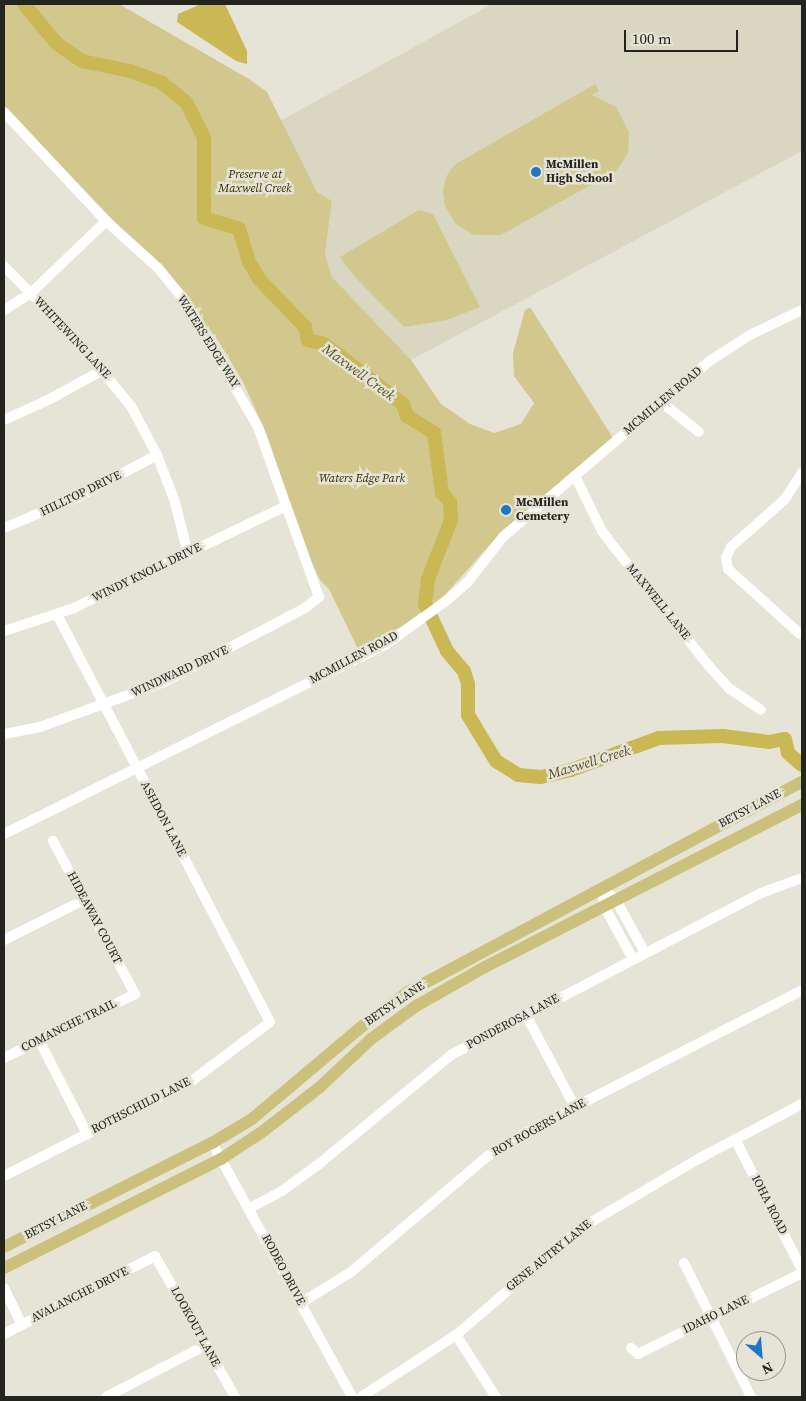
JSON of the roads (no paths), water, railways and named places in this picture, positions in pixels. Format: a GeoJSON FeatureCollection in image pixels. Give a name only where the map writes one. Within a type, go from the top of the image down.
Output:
{"type":"FeatureCollection","features":[{"type":"Feature","properties":{"kind":"main road","name":"BETSY LANE"},"geometry":{"type":"LineString","coordinates":[[4,1248],[212,1143],[252,1119],[360,1028],[408,992],[802,782]]}},
{"type":"Feature","properties":{"kind":"main road","name":"BETSY LANE"},"geometry":{"type":"LineString","coordinates":[[4,1268],[221,1159],[291,1110],[371,1039],[416,1006],[604,906],[799,807]]}},
{"type":"Feature","properties":{"kind":"street","name":"WATERS EDGE WAY"},"geometry":{"type":"LineString","coordinates":[[4,112],[106,222],[158,268],[186,302],[258,427],[319,597]]}},
{"type":"Feature","properties":{"kind":"street"},"geometry":{"type":"LineString","coordinates":[[4,310],[31,293],[106,222]]}},
{"type":"Feature","properties":{"kind":"street","name":"WHITEWING LANE"},"geometry":{"type":"LineString","coordinates":[[4,266],[103,370],[131,406],[157,455],[175,502],[188,554]]}},
{"type":"Feature","properties":{"kind":"street","name":"MCMILLEN ROAD"},"geometry":{"type":"LineString","coordinates":[[4,834],[388,643],[446,601],[467,582],[503,537],[711,360],[750,335],[802,310]]}},
{"type":"Feature","properties":{"kind":"street"},"geometry":{"type":"LineString","coordinates":[[4,420],[48,400],[103,370]]}},
{"type":"Feature","properties":{"kind":"street"},"geometry":{"type":"LineString","coordinates":[[661,402],[700,432]]}},
{"type":"Feature","properties":{"kind":"street","name":"HILLTOP DRIVE"},"geometry":{"type":"LineString","coordinates":[[4,528],[78,497],[157,455]]}},
{"type":"Feature","properties":{"kind":"street"},"geometry":{"type":"LineString","coordinates":[[800,634],[728,569],[726,558],[731,547],[786,498],[802,473]]}},
{"type":"Feature","properties":{"kind":"street","name":"MAXWELL LANE"},"geometry":{"type":"LineString","coordinates":[[575,476],[602,531],[614,547],[730,689],[761,710]]}},
{"type":"Feature","properties":{"kind":"street","name":"WINDY KNOLL DRIVE"},"geometry":{"type":"LineString","coordinates":[[4,631],[58,614],[286,506]]}},
{"type":"Feature","properties":{"kind":"street","name":"WINDWARD DRIVE"},"geometry":{"type":"LineString","coordinates":[[4,734],[40,727],[103,706],[164,682],[296,613],[319,597]]}},
{"type":"Feature","properties":{"kind":"street","name":"ASHDON LANE"},"geometry":{"type":"LineString","coordinates":[[58,614],[103,706],[270,1022]]}},
{"type":"Feature","properties":{"kind":"street","name":"HIDEAWAY COURT"},"geometry":{"type":"LineString","coordinates":[[53,841],[135,994]]}},
{"type":"Feature","properties":{"kind":"street","name":"PONDEROSA LANE"},"geometry":{"type":"LineString","coordinates":[[250,1208],[282,1192],[319,1164],[451,1054],[761,893],[802,878]]}},
{"type":"Feature","properties":{"kind":"street"},"geometry":{"type":"LineString","coordinates":[[603,889],[616,900],[645,953]]}},
{"type":"Feature","properties":{"kind":"street"},"geometry":{"type":"LineString","coordinates":[[603,889],[604,906],[633,960]]}},
{"type":"Feature","properties":{"kind":"street"},"geometry":{"type":"LineString","coordinates":[[4,940],[84,900]]}},
{"type":"Feature","properties":{"kind":"street","name":"ROY ROGERS LANE"},"geometry":{"type":"LineString","coordinates":[[301,1303],[351,1272],[489,1155],[575,1107],[802,990]]}},
{"type":"Feature","properties":{"kind":"street","name":"COMANCHE TRAIL"},"geometry":{"type":"LineString","coordinates":[[4,1058],[135,994]]}},
{"type":"Feature","properties":{"kind":"street"},"geometry":{"type":"LineString","coordinates":[[526,1015],[575,1107]]}},
{"type":"Feature","properties":{"kind":"street","name":"ROTHSCHILD LANE"},"geometry":{"type":"LineString","coordinates":[[4,1176],[193,1080],[270,1022]]}},
{"type":"Feature","properties":{"kind":"street"},"geometry":{"type":"LineString","coordinates":[[39,1040],[87,1134]]}},
{"type":"Feature","properties":{"kind":"street","name":"GENE AUTRY LANE"},"geometry":{"type":"LineString","coordinates":[[361,1397],[456,1335],[581,1228],[735,1139],[802,1104]]}},
{"type":"Feature","properties":{"kind":"street","name":"IOHA ROAD"},"geometry":{"type":"LineString","coordinates":[[735,1139],[802,1272]]}},
{"type":"Feature","properties":{"kind":"street","name":"RODEO DRIVE"},"geometry":{"type":"LineString","coordinates":[[212,1143],[250,1208],[352,1397]]}},
{"type":"Feature","properties":{"kind":"street","name":"AVALANCHE DRIVE"},"geometry":{"type":"LineString","coordinates":[[4,1334],[155,1256]]}},
{"type":"Feature","properties":{"kind":"street","name":"LOOKOUT LANE"},"geometry":{"type":"LineString","coordinates":[[155,1256],[235,1397]]}},
{"type":"Feature","properties":{"kind":"street"},"geometry":{"type":"LineString","coordinates":[[684,1263],[751,1397]]}},
{"type":"Feature","properties":{"kind":"street","name":"IDAHO LANE"},"geometry":{"type":"LineString","coordinates":[[631,1348],[638,1354],[802,1272]]}},
{"type":"Feature","properties":{"kind":"street"},"geometry":{"type":"LineString","coordinates":[[4,1288],[22,1325]]}},
{"type":"Feature","properties":{"kind":"street"},"geometry":{"type":"LineString","coordinates":[[456,1335],[496,1397]]}},
{"type":"Feature","properties":{"kind":"street"},"geometry":{"type":"LineString","coordinates":[[106,1397],[206,1345]]}},
{"type":"Feature","properties":{"kind":"waterway","name":"Maxwell Creek"},"geometry":{"type":"LineString","coordinates":[[24,4],[56,43],[82,61],[130,71],[161,82],[186,102],[204,137],[204,218],[239,229],[249,262],[260,280],[305,327],[308,340],[324,344],[403,404],[407,416],[434,433],[442,493],[450,502],[451,520],[428,579],[425,604],[447,651],[464,671],[468,684],[468,715],[496,761],[518,775],[541,777],[571,770],[659,738],[723,736],[769,742],[785,739],[788,753],[802,765]]}},
{"type":"Feature","properties":{"kind":"place","name":"McMillen High School"},"geometry":{"type":"Point","coordinates":[536,172]}},
{"type":"Feature","properties":{"kind":"place","name":"McMillen Cemetery"},"geometry":{"type":"Point","coordinates":[506,510]}},
{"type":"Feature","properties":{"kind":"park label","name":"Preserve at Maxwell Creek"},"geometry":{"type":"Point","coordinates":[255,182]}},
{"type":"Feature","properties":{"kind":"park label","name":"Waters Edge Park"},"geometry":{"type":"Point","coordinates":[362,479]}}]}
